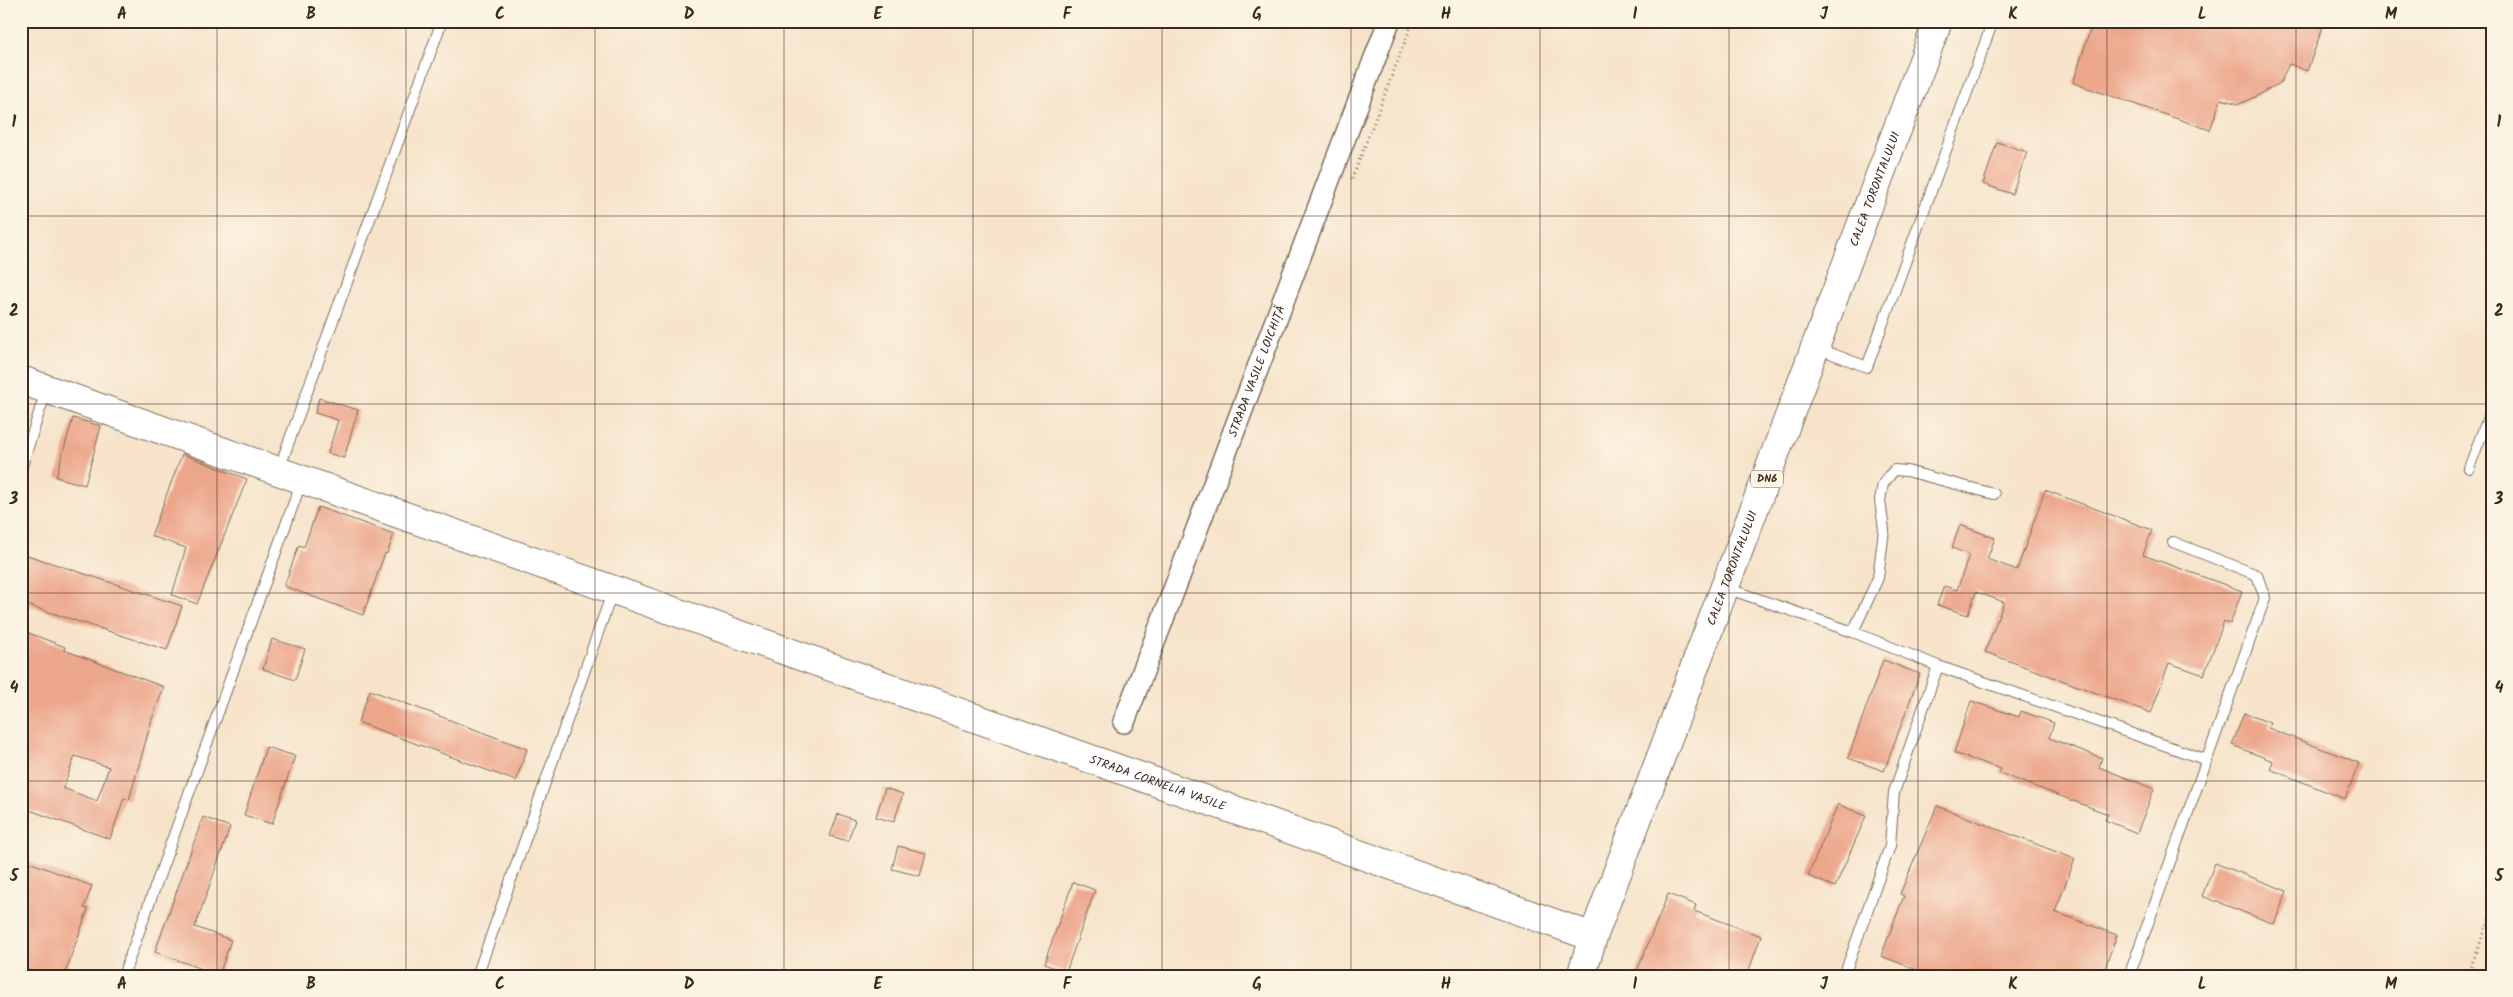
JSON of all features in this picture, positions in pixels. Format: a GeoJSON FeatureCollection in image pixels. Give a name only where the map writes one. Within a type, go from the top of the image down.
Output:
{"type":"FeatureCollection","features":[{"type":"Feature","properties":{"kind":"street","name":"STRADA VASILE LOICHIȚĂ"},"geometry":{"type":"LineString","coordinates":[[1124,722],[1389,21]]}},
{"type":"Feature","properties":{"kind":"street","name":"CALEA TORONTALULUI"},"geometry":{"type":"LineString","coordinates":[[1581,976],[1593,937],[1938,21]]}},
{"type":"Feature","properties":{"kind":"street","name":"STRADA CORNELIA VASILE"},"geometry":{"type":"LineString","coordinates":[[34,385],[1593,937]]}},
{"type":"Feature","properties":{"kind":"lane"},"geometry":{"type":"LineString","coordinates":[[123,976],[442,21]]}},
{"type":"Feature","properties":{"kind":"lane"},"geometry":{"type":"LineString","coordinates":[[1816,348],[1867,367],[1993,21]]}},
{"type":"Feature","properties":{"kind":"lane"},"geometry":{"type":"LineString","coordinates":[[21,469],[34,385]]}},
{"type":"Feature","properties":{"kind":"lane"},"geometry":{"type":"LineString","coordinates":[[2469,468],[2492,407]]}},
{"type":"Feature","properties":{"kind":"lane"},"geometry":{"type":"LineString","coordinates":[[1852,632],[1878,578],[1884,530],[1880,500],[1883,484],[1894,470],[1907,471],[1994,494]]}},
{"type":"Feature","properties":{"kind":"lane"},"geometry":{"type":"LineString","coordinates":[[2129,976],[2265,598],[2257,575],[2174,542]]}},
{"type":"Feature","properties":{"kind":"lane"},"geometry":{"type":"LineString","coordinates":[[1726,588],[1852,632],[1938,666],[2207,760]]}},
{"type":"Feature","properties":{"kind":"lane"},"geometry":{"type":"LineString","coordinates":[[477,976],[613,590]]}},
{"type":"Feature","properties":{"kind":"lane"},"geometry":{"type":"LineString","coordinates":[[1844,976],[1890,846],[1894,792],[1938,666]]}},
{"type":"Feature","properties":{"kind":"path"},"geometry":{"type":"LineString","coordinates":[[2466,976],[2492,913]]}},
{"type":"Feature","properties":{"kind":"building"},"geometry":{"type":"Polygon","coordinates":[[[2093,21],[2325,21],[2307,71],[2289,64],[2280,83],[2257,96],[2239,104],[2221,99],[2210,130],[2073,83],[2093,21]]]}},
{"type":"Feature","properties":{"kind":"building"},"geometry":{"type":"Polygon","coordinates":[[[1997,142],[2027,152],[2012,194],[1983,184],[1997,142]]]}},
{"type":"Feature","properties":{"kind":"building"},"geometry":{"type":"Polygon","coordinates":[[[319,398],[358,410],[344,458],[328,453],[338,420],[315,413],[319,398]]]}},
{"type":"Feature","properties":{"kind":"building"},"geometry":{"type":"Polygon","coordinates":[[[73,418],[101,426],[85,485],[56,477],[73,418]]]}},
{"type":"Feature","properties":{"kind":"building"},"geometry":{"type":"Polygon","coordinates":[[[182,454],[247,479],[197,604],[172,595],[186,548],[151,536],[182,454]]]}},
{"type":"Feature","properties":{"kind":"building"},"geometry":{"type":"Polygon","coordinates":[[[2045,490],[2152,530],[2143,555],[2242,591],[2230,624],[2224,621],[2204,675],[2169,663],[2151,713],[1985,652],[2004,602],[1976,592],[1968,615],[1937,605],[1944,586],[1957,590],[1969,555],[1952,548],[1960,525],[1995,538],[1987,559],[2017,570],[2045,490]]]}},
{"type":"Feature","properties":{"kind":"building"},"geometry":{"type":"Polygon","coordinates":[[[318,507],[394,534],[387,554],[385,553],[363,615],[284,586],[299,545],[304,547],[318,507]]]}},
{"type":"Feature","properties":{"kind":"building"},"geometry":{"type":"Polygon","coordinates":[[[21,553],[182,606],[167,650],[21,603],[21,553]]]}},
{"type":"Feature","properties":{"kind":"building"},"geometry":{"type":"Polygon","coordinates":[[[21,630],[65,647],[64,650],[164,687],[152,719],[129,800],[124,798],[110,839],[21,807],[21,630]],[[75,756],[63,788],[97,801],[109,767],[75,756]]]}},
{"type":"Feature","properties":{"kind":"building"},"geometry":{"type":"Polygon","coordinates":[[[272,639],[305,649],[295,680],[263,669],[272,639]]]}},
{"type":"Feature","properties":{"kind":"building"},"geometry":{"type":"Polygon","coordinates":[[[1883,660],[1920,674],[1884,771],[1848,758],[1883,660]]]}},
{"type":"Feature","properties":{"kind":"building"},"geometry":{"type":"Polygon","coordinates":[[[370,690],[527,749],[516,781],[358,722],[370,690]]]}},
{"type":"Feature","properties":{"kind":"building"},"geometry":{"type":"Polygon","coordinates":[[[1971,701],[2019,717],[2021,711],[2054,723],[2049,738],[2102,758],[2099,767],[2154,789],[2137,833],[2105,820],[2108,814],[1999,773],[2001,769],[1954,753],[1971,701]]]}},
{"type":"Feature","properties":{"kind":"building"},"geometry":{"type":"Polygon","coordinates":[[[2244,713],[2270,723],[2268,728],[2359,763],[2345,799],[2270,769],[2273,761],[2232,745],[2244,713]]]}},
{"type":"Feature","properties":{"kind":"building"},"geometry":{"type":"Polygon","coordinates":[[[266,747],[295,756],[272,824],[244,815],[266,747]]]}},
{"type":"Feature","properties":{"kind":"building"},"geometry":{"type":"Polygon","coordinates":[[[885,788],[903,794],[894,822],[876,817],[885,788]]]}},
{"type":"Feature","properties":{"kind":"building"},"geometry":{"type":"Polygon","coordinates":[[[1838,804],[1866,816],[1835,887],[1808,876],[1838,804]]]}},
{"type":"Feature","properties":{"kind":"building"},"geometry":{"type":"Polygon","coordinates":[[[1937,806],[2075,859],[2055,912],[2117,935],[2104,970],[2100,969],[2099,976],[1933,976],[1881,956],[1904,896],[1900,894],[1937,806]]]}},
{"type":"Feature","properties":{"kind":"building"},"geometry":{"type":"Polygon","coordinates":[[[838,814],[855,820],[848,841],[830,836],[838,814]]]}},
{"type":"Feature","properties":{"kind":"building"},"geometry":{"type":"Polygon","coordinates":[[[203,817],[230,827],[195,927],[231,940],[219,975],[155,952],[203,817]]]}},
{"type":"Feature","properties":{"kind":"building"},"geometry":{"type":"Polygon","coordinates":[[[898,846],[926,853],[920,876],[892,869],[898,846]]]}},
{"type":"Feature","properties":{"kind":"building"},"geometry":{"type":"Polygon","coordinates":[[[21,859],[92,886],[84,908],[88,909],[64,976],[44,976],[21,967],[21,859]]]}},
{"type":"Feature","properties":{"kind":"building"},"geometry":{"type":"Polygon","coordinates":[[[2215,863],[2287,891],[2274,924],[2202,896],[2215,863]]]}},
{"type":"Feature","properties":{"kind":"building"},"geometry":{"type":"Polygon","coordinates":[[[1073,882],[1095,890],[1066,972],[1044,964],[1073,882]]]}},
{"type":"Feature","properties":{"kind":"building"},"geometry":{"type":"Polygon","coordinates":[[[1668,894],[1696,905],[1694,911],[1761,936],[1747,976],[1635,976],[1668,894]]]}}]}
